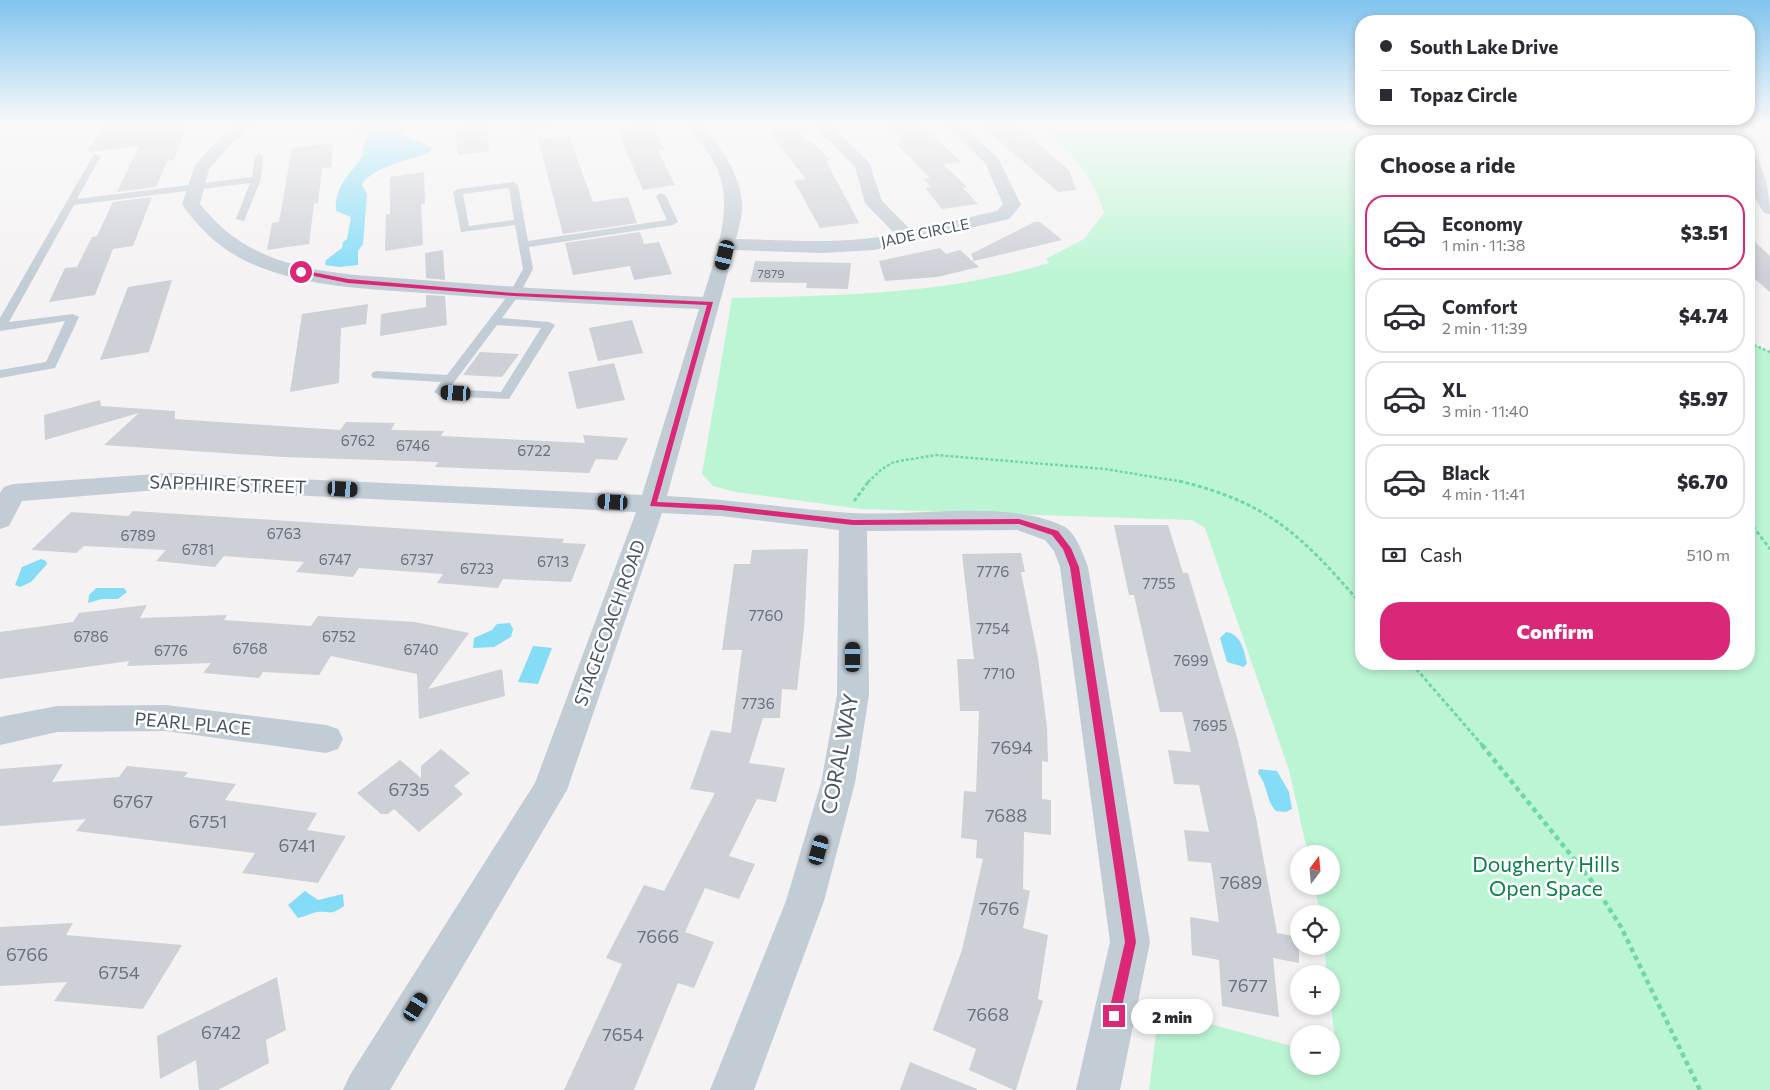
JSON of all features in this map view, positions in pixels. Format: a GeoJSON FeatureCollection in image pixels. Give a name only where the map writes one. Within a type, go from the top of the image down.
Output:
{"type":"FeatureCollection","features":[{"type":"Feature","properties":{"kind":"street"},"geometry":{"type":"LineString","coordinates":[[199,174],[192,204],[209,228],[243,252],[285,268],[348,281],[514,295],[710,303]]}},
{"type":"Feature","properties":{"kind":"street","name":"STAGECOACH ROAD"},"geometry":{"type":"LineString","coordinates":[[364,1090],[550,790],[652,504],[728,244],[733,210],[729,178],[727,174]]}},
{"type":"Feature","properties":{"kind":"street"},"geometry":{"type":"LineString","coordinates":[[866,174],[874,203],[908,237]]}},
{"type":"Feature","properties":{"kind":"street","name":"JADE CIRCLE"},"geometry":{"type":"LineString","coordinates":[[728,244],[848,247],[908,237],[992,218],[1003,215],[1012,205],[998,174]]}},
{"type":"Feature","properties":{"kind":"street"},"geometry":{"type":"LineString","coordinates":[[1755,176],[1763,199],[1770,209]]}},
{"type":"Feature","properties":{"kind":"street","name":"SAPPHIRE STREET"},"geometry":{"type":"LineString","coordinates":[[0,520],[13,493],[170,481],[721,507],[853,522],[1019,522],[1055,533],[1067,548],[1074,567],[1130,942],[1098,1090]]}},
{"type":"Feature","properties":{"kind":"street","name":"CORAL WAY"},"geometry":{"type":"LineString","coordinates":[[732,1090],[805,901],[838,783],[853,695],[853,522]]}},
{"type":"Feature","properties":{"kind":"street","name":"PEARL PLACE"},"geometry":{"type":"LineString","coordinates":[[0,731],[57,719],[166,718],[326,739]]}},
{"type":"Feature","properties":{"kind":"lane"},"geometry":{"type":"LineString","coordinates":[[0,328],[87,174]]}},
{"type":"Feature","properties":{"kind":"lane"},"geometry":{"type":"LineString","coordinates":[[241,219],[257,174]]}},
{"type":"Feature","properties":{"kind":"lane"},"geometry":{"type":"LineString","coordinates":[[70,203],[256,179]]}},
{"type":"Feature","properties":{"kind":"lane"},"geometry":{"type":"LineString","coordinates":[[494,321],[549,325],[505,396],[440,392],[494,321],[514,295],[528,269],[513,185],[458,192],[465,230],[519,222]]}},
{"type":"Feature","properties":{"kind":"lane"},"geometry":{"type":"LineString","coordinates":[[523,246],[673,222],[661,196]]}},
{"type":"Feature","properties":{"kind":"lane"},"geometry":{"type":"LineString","coordinates":[[0,328],[73,317],[50,365],[0,374]]}},
{"type":"Feature","properties":{"kind":"lane"},"geometry":{"type":"LineString","coordinates":[[377,375],[450,379]]}},
{"type":"Feature","properties":{"kind":"path"},"geometry":{"type":"LineString","coordinates":[[1755,346],[1770,352]]}},
{"type":"Feature","properties":{"kind":"path"},"geometry":{"type":"LineString","coordinates":[[853,522],[850,510],[852,503],[868,481],[881,468],[912,458],[958,457],[1122,470],[1200,486],[1233,497],[1264,512],[1295,534],[1311,549],[1355,597]]}},
{"type":"Feature","properties":{"kind":"path"},"geometry":{"type":"LineString","coordinates":[[1755,529],[1770,548]]}},
{"type":"Feature","properties":{"kind":"path"},"geometry":{"type":"LineString","coordinates":[[1417,670],[1496,761],[1591,880],[1621,927],[1700,1090]]}},
{"type":"Feature","properties":{"kind":"green space","name":"Dougherty Hills Open Space"},"geometry":{"type":"Polygon","coordinates":[[[1086,174],[1355,174],[1355,670],[1755,670],[1755,345],[1770,353],[1770,1090],[1149,1090],[1159,1010],[1290,1046],[1290,1075],[1340,1075],[1340,1025],[1333,1025],[1332,1015],[1340,1015],[1340,965],[1326,965],[1325,955],[1340,955],[1340,905],[1318,905],[1317,895],[1340,895],[1340,845],[1306,845],[1289,770],[1205,528],[1192,520],[861,509],[736,492],[713,486],[702,474],[732,298],[852,294],[930,287],[1009,274],[1049,263],[1046,259],[1084,239],[1104,213],[1086,174]]]}},
{"type":"Feature","properties":{"kind":"water"},"geometry":{"type":"Polygon","coordinates":[[[349,174],[373,174],[362,185],[367,194],[363,244],[358,251],[358,265],[339,267],[325,265],[326,260],[342,248],[343,242],[347,239],[351,217],[336,211],[336,202],[344,181],[349,174]]]}},
{"type":"Feature","properties":{"kind":"water"},"geometry":{"type":"Polygon","coordinates":[[[41,559],[46,561],[47,564],[31,582],[20,587],[15,585],[22,567],[41,559]]]}},
{"type":"Feature","properties":{"kind":"water"},"geometry":{"type":"Polygon","coordinates":[[[96,588],[124,588],[127,592],[118,599],[102,599],[88,603],[89,595],[96,588]]]}},
{"type":"Feature","properties":{"kind":"water"},"geometry":{"type":"Polygon","coordinates":[[[510,623],[513,629],[511,637],[494,647],[473,648],[474,638],[492,630],[497,624],[510,623]]]}},
{"type":"Feature","properties":{"kind":"water"},"geometry":{"type":"Polygon","coordinates":[[[1226,632],[1231,633],[1241,643],[1247,663],[1244,667],[1227,662],[1220,638],[1226,632]]]}},
{"type":"Feature","properties":{"kind":"water"},"geometry":{"type":"Polygon","coordinates":[[[533,646],[552,648],[538,684],[518,682],[533,646]]]}},
{"type":"Feature","properties":{"kind":"water"},"geometry":{"type":"Polygon","coordinates":[[[1259,769],[1277,771],[1289,792],[1292,809],[1286,812],[1276,811],[1270,802],[1258,773],[1259,769]]]}},
{"type":"Feature","properties":{"kind":"water"},"geometry":{"type":"Polygon","coordinates":[[[305,891],[318,900],[343,894],[344,906],[333,912],[317,912],[298,918],[288,905],[305,891]]]}},
{"type":"Feature","properties":{"kind":"building"},"geometry":{"type":"Polygon","coordinates":[[[126,174],[162,174],[156,187],[117,192],[126,174]]]}},
{"type":"Feature","properties":{"kind":"building"},"geometry":{"type":"Polygon","coordinates":[[[287,174],[321,174],[318,203],[314,204],[309,244],[267,250],[272,223],[279,222],[287,174]]]}},
{"type":"Feature","properties":{"kind":"building"},"geometry":{"type":"Polygon","coordinates":[[[424,174],[425,204],[421,204],[423,245],[385,251],[386,215],[390,214],[390,177],[424,174]]]}},
{"type":"Feature","properties":{"kind":"building"},"geometry":{"type":"Polygon","coordinates":[[[547,174],[583,174],[593,202],[628,197],[637,223],[563,234],[547,174]]]}},
{"type":"Feature","properties":{"kind":"building"},"geometry":{"type":"Polygon","coordinates":[[[636,174],[669,174],[675,185],[643,190],[636,174]]]}},
{"type":"Feature","properties":{"kind":"building"},"geometry":{"type":"Polygon","coordinates":[[[802,174],[833,174],[859,223],[820,228],[794,181],[806,179],[802,174]]]}},
{"type":"Feature","properties":{"kind":"building"},"geometry":{"type":"Polygon","coordinates":[[[926,174],[953,174],[967,187],[963,188],[978,204],[942,209],[925,188],[931,187],[923,179],[930,178],[926,174]]]}},
{"type":"Feature","properties":{"kind":"building"},"geometry":{"type":"Polygon","coordinates":[[[1037,174],[1071,174],[1076,190],[1058,192],[1037,174]]]}},
{"type":"Feature","properties":{"kind":"building"},"geometry":{"type":"Polygon","coordinates":[[[152,197],[133,246],[113,249],[95,295],[49,302],[65,268],[77,267],[92,237],[97,236],[113,202],[152,197]]]}},
{"type":"Feature","properties":{"kind":"building"},"geometry":{"type":"Polygon","coordinates":[[[1034,222],[1040,222],[1062,240],[974,261],[971,254],[1034,222]]]}},
{"type":"Feature","properties":{"kind":"building"},"geometry":{"type":"Polygon","coordinates":[[[640,232],[644,244],[659,242],[672,274],[634,280],[630,266],[573,275],[565,243],[640,232]]]}},
{"type":"Feature","properties":{"kind":"building"},"geometry":{"type":"Polygon","coordinates":[[[1755,242],[1770,256],[1770,292],[1755,279],[1755,242]]]}},
{"type":"Feature","properties":{"kind":"building"},"geometry":{"type":"Polygon","coordinates":[[[940,248],[946,254],[960,250],[979,267],[937,277],[885,281],[879,261],[940,248]]]}},
{"type":"Feature","properties":{"kind":"building"},"geometry":{"type":"Polygon","coordinates":[[[443,250],[445,280],[426,278],[425,253],[443,250]]]}},
{"type":"Feature","properties":{"kind":"building"},"geometry":{"type":"Polygon","coordinates":[[[755,261],[851,263],[848,289],[806,288],[807,283],[750,282],[755,261]]]}},
{"type":"Feature","properties":{"kind":"building"},"geometry":{"type":"Polygon","coordinates":[[[172,280],[149,352],[100,360],[128,287],[172,280]]]}},
{"type":"Feature","properties":{"kind":"building"},"geometry":{"type":"Polygon","coordinates":[[[426,295],[445,296],[447,325],[380,336],[381,314],[426,307],[426,295]]]}},
{"type":"Feature","properties":{"kind":"building"},"geometry":{"type":"Polygon","coordinates":[[[368,304],[366,324],[341,328],[339,383],[290,392],[302,314],[368,304]]]}},
{"type":"Feature","properties":{"kind":"building"},"geometry":{"type":"Polygon","coordinates":[[[632,320],[643,353],[598,361],[589,328],[632,320]]]}},
{"type":"Feature","properties":{"kind":"building"},"geometry":{"type":"Polygon","coordinates":[[[480,352],[519,354],[502,377],[463,375],[480,352]]]}},
{"type":"Feature","properties":{"kind":"building"},"geometry":{"type":"Polygon","coordinates":[[[614,363],[625,400],[577,409],[568,372],[614,363]]]}},
{"type":"Feature","properties":{"kind":"building"},"geometry":{"type":"Polygon","coordinates":[[[100,400],[101,406],[175,411],[175,419],[340,430],[346,422],[395,423],[391,430],[444,431],[441,436],[585,443],[583,435],[628,438],[617,460],[596,459],[589,473],[435,467],[438,462],[283,457],[104,445],[139,413],[45,440],[44,415],[100,400]]]}},
{"type":"Feature","properties":{"kind":"building"},"geometry":{"type":"Polygon","coordinates":[[[133,511],[564,539],[562,543],[586,544],[571,582],[503,579],[498,588],[437,583],[443,574],[359,568],[353,577],[296,572],[304,562],[224,556],[215,567],[156,561],[166,550],[84,546],[76,553],[31,550],[71,512],[128,516],[133,511]]]}},
{"type":"Feature","properties":{"kind":"building"},"geometry":{"type":"Polygon","coordinates":[[[1114,525],[1168,525],[1183,573],[1188,573],[1238,741],[1256,818],[1277,933],[1290,935],[1290,955],[1299,955],[1299,963],[1273,958],[1279,1017],[1222,1006],[1219,960],[1192,955],[1190,917],[1219,922],[1211,863],[1188,861],[1184,830],[1209,832],[1199,785],[1174,784],[1168,750],[1191,752],[1182,712],[1160,712],[1134,595],[1129,595],[1114,525]]]}},
{"type":"Feature","properties":{"kind":"building"},"geometry":{"type":"Polygon","coordinates":[[[808,549],[804,629],[797,690],[782,689],[780,718],[763,718],[749,763],[785,768],[776,802],[757,799],[729,856],[755,864],[739,899],[705,888],[685,932],[714,942],[694,988],[678,983],[634,1090],[564,1090],[622,964],[606,958],[644,885],[664,891],[715,793],[690,789],[711,730],[731,733],[742,650],[722,650],[734,564],[750,564],[752,550],[808,549]]]}},
{"type":"Feature","properties":{"kind":"building"},"geometry":{"type":"Polygon","coordinates":[[[1021,553],[1025,572],[1021,572],[1038,658],[1047,727],[1048,762],[1042,761],[1042,799],[1051,800],[1051,835],[1024,832],[1023,889],[1030,891],[1023,928],[1048,935],[1038,999],[1043,1001],[1016,1090],[1014,1090],[969,1070],[976,1049],[933,1030],[962,950],[983,859],[976,858],[977,840],[961,838],[964,791],[976,792],[979,711],[960,711],[957,659],[974,659],[962,554],[1021,553]]]}},
{"type":"Feature","properties":{"kind":"building"},"geometry":{"type":"Polygon","coordinates":[[[147,605],[140,618],[227,615],[224,620],[311,626],[318,616],[415,622],[469,633],[428,689],[502,669],[505,696],[419,719],[417,674],[331,656],[319,675],[263,672],[259,678],[203,673],[211,663],[127,666],[129,661],[0,679],[0,632],[73,622],[79,613],[147,605]]]}},
{"type":"Feature","properties":{"kind":"building"},"geometry":{"type":"Polygon","coordinates":[[[441,749],[470,773],[454,786],[463,794],[419,832],[394,809],[388,814],[381,814],[357,793],[400,760],[421,778],[421,766],[441,749]]]}},
{"type":"Feature","properties":{"kind":"building"},"geometry":{"type":"Polygon","coordinates":[[[63,764],[52,782],[119,777],[127,766],[188,772],[184,777],[236,784],[225,800],[317,813],[307,830],[346,836],[318,883],[242,873],[255,853],[76,831],[86,819],[0,826],[0,769],[63,764]]]}},
{"type":"Feature","properties":{"kind":"building"},"geometry":{"type":"Polygon","coordinates":[[[73,923],[66,935],[182,945],[143,1009],[54,1001],[67,982],[0,986],[0,927],[73,923]]]}},
{"type":"Feature","properties":{"kind":"building"},"geometry":{"type":"Polygon","coordinates":[[[277,977],[286,1030],[266,1040],[269,1063],[218,1090],[199,1090],[196,1060],[160,1079],[157,1036],[277,977]]]}},
{"type":"Feature","properties":{"kind":"building"},"geometry":{"type":"Polygon","coordinates":[[[910,1062],[977,1089],[977,1090],[900,1090],[910,1062]]]}},
{"type":"Feature","properties":{"kind":"route"},"geometry":{"type":"LineString","coordinates":[[301,272],[348,281],[514,295],[710,303],[652,504],[721,507],[853,522],[1019,522],[1055,533],[1067,548],[1074,567],[1130,942],[1114,1016]]}}]}
